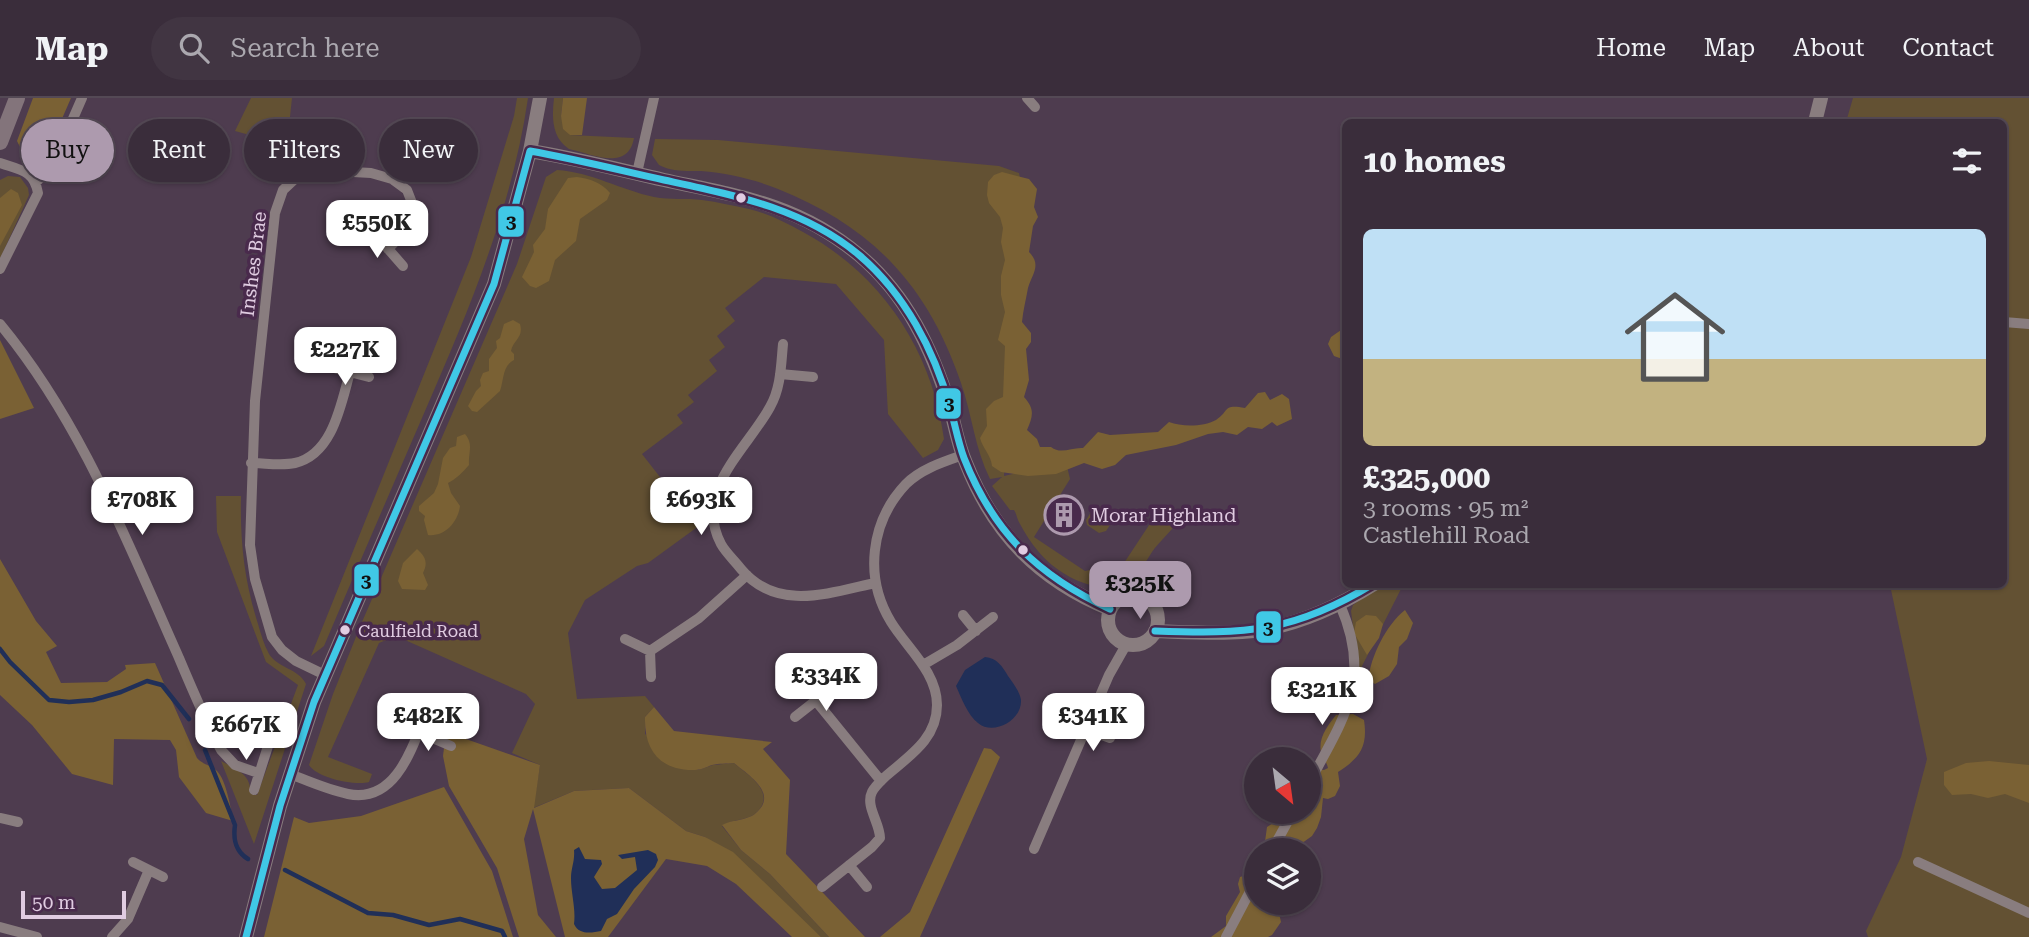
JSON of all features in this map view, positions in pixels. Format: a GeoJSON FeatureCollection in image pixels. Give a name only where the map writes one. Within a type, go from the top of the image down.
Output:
{"type":"FeatureCollection","features":[{"type":"Feature","properties":{"kind":"main road"},"geometry":{"type":"LineString","coordinates":[[0,142],[17,98]]}},
{"type":"Feature","properties":{"kind":"street"},"geometry":{"type":"LineString","coordinates":[[73,119],[82,98]]}},
{"type":"Feature","properties":{"kind":"street"},"geometry":{"type":"LineString","coordinates":[[246,937],[290,774],[325,675],[494,284],[530,151],[540,98]]}},
{"type":"Feature","properties":{"kind":"street"},"geometry":{"type":"LineString","coordinates":[[637,173],[654,98]]}},
{"type":"Feature","properties":{"kind":"street"},"geometry":{"type":"LineString","coordinates":[[1027,98],[1035,107]]}},
{"type":"Feature","properties":{"kind":"street"},"geometry":{"type":"LineString","coordinates":[[1816,119],[1821,98]]}},
{"type":"Feature","properties":{"kind":"street"},"geometry":{"type":"LineString","coordinates":[[530,151],[734,193],[777,207],[821,228],[860,256],[898,295],[920,329],[936,363],[963,455],[988,507],[1006,535],[1031,563],[1063,587],[1110,609]]}},
{"type":"Feature","properties":{"kind":"street"},"geometry":{"type":"LineString","coordinates":[[0,163],[21,170]]}},
{"type":"Feature","properties":{"kind":"street","name":"Inshes Brae"},"geometry":{"type":"LineString","coordinates":[[325,675],[289,656],[272,637],[255,579],[250,545],[254,401],[275,213],[283,190],[299,175],[317,170],[371,173],[392,179],[407,190],[414,208],[407,229],[388,249]]}},
{"type":"Feature","properties":{"kind":"street"},"geometry":{"type":"LineString","coordinates":[[0,269],[38,193],[36,182]]}},
{"type":"Feature","properties":{"kind":"street"},"geometry":{"type":"LineString","coordinates":[[376,235],[402,266]]}},
{"type":"Feature","properties":{"kind":"street"},"geometry":{"type":"LineString","coordinates":[[2007,322],[2029,324]]}},
{"type":"Feature","properties":{"kind":"street"},"geometry":{"type":"LineString","coordinates":[[0,324],[26,356],[65,416],[101,484],[221,750],[235,765],[258,773]]}},
{"type":"Feature","properties":{"kind":"street"},"geometry":{"type":"LineString","coordinates":[[783,344],[780,374],[771,406],[715,492],[714,525],[722,545],[747,575],[767,590],[787,597],[809,597],[875,583]]}},
{"type":"Feature","properties":{"kind":"street"},"geometry":{"type":"LineString","coordinates":[[330,366],[369,377]]}},
{"type":"Feature","properties":{"kind":"street"},"geometry":{"type":"LineString","coordinates":[[251,463],[296,463],[316,451],[330,432],[350,372]]}},
{"type":"Feature","properties":{"kind":"street"},"geometry":{"type":"LineString","coordinates":[[780,374],[813,377]]}},
{"type":"Feature","properties":{"kind":"street"},"geometry":{"type":"LineString","coordinates":[[822,887],[880,838],[880,828],[870,804],[871,792],[919,750],[932,729],[937,705],[933,682],[891,622],[880,600],[873,566],[877,535],[888,508],[907,483],[935,465],[963,455]]}},
{"type":"Feature","properties":{"kind":"street"},"geometry":{"type":"LineString","coordinates":[[650,652],[699,618],[747,575]]}},
{"type":"Feature","properties":{"kind":"street"},"geometry":{"type":"LineString","coordinates":[[1156,631],[1245,632],[1295,622],[1340,605],[1368,588]]}},
{"type":"Feature","properties":{"kind":"street"},"geometry":{"type":"LineString","coordinates":[[1128,595],[1143,597],[1155,608],[1158,615],[1156,631],[1143,643],[1126,645],[1119,642],[1107,624],[1110,609],[1114,603],[1128,595]]}},
{"type":"Feature","properties":{"kind":"street"},"geometry":{"type":"LineString","coordinates":[[1321,761],[1341,724],[1353,687],[1356,659],[1350,628],[1340,605]]}},
{"type":"Feature","properties":{"kind":"street"},"geometry":{"type":"LineString","coordinates":[[963,615],[976,631]]}},
{"type":"Feature","properties":{"kind":"street"},"geometry":{"type":"LineString","coordinates":[[923,665],[993,617]]}},
{"type":"Feature","properties":{"kind":"street"},"geometry":{"type":"LineString","coordinates":[[625,639],[650,652]]}},
{"type":"Feature","properties":{"kind":"street"},"geometry":{"type":"LineString","coordinates":[[1034,849],[1110,675],[1126,645]]}},
{"type":"Feature","properties":{"kind":"street"},"geometry":{"type":"LineString","coordinates":[[650,652],[651,677]]}},
{"type":"Feature","properties":{"kind":"street"},"geometry":{"type":"LineString","coordinates":[[795,717],[837,684]]}},
{"type":"Feature","properties":{"kind":"street"},"geometry":{"type":"LineString","coordinates":[[816,701],[881,781]]}},
{"type":"Feature","properties":{"kind":"street"},"geometry":{"type":"LineString","coordinates":[[290,774],[349,794],[370,793],[381,789],[396,778],[427,710]]}},
{"type":"Feature","properties":{"kind":"street"},"geometry":{"type":"LineString","coordinates":[[1086,729],[1110,738]]}},
{"type":"Feature","properties":{"kind":"street"},"geometry":{"type":"LineString","coordinates":[[418,732],[451,746]]}},
{"type":"Feature","properties":{"kind":"street"},"geometry":{"type":"LineString","coordinates":[[254,790],[269,743]]}},
{"type":"Feature","properties":{"kind":"street"},"geometry":{"type":"LineString","coordinates":[[0,818],[18,822]]}},
{"type":"Feature","properties":{"kind":"street"},"geometry":{"type":"LineString","coordinates":[[133,862],[163,877]]}},
{"type":"Feature","properties":{"kind":"street"},"geometry":{"type":"LineString","coordinates":[[1918,862],[2029,913]]}},
{"type":"Feature","properties":{"kind":"street"},"geometry":{"type":"LineString","coordinates":[[849,865],[867,887]]}},
{"type":"Feature","properties":{"kind":"street"},"geometry":{"type":"LineString","coordinates":[[112,937],[128,919],[149,870]]}},
{"type":"Feature","properties":{"kind":"street"},"geometry":{"type":"LineString","coordinates":[[1226,937],[1244,903]]}},
{"type":"Feature","properties":{"kind":"street"},"geometry":{"type":"LineString","coordinates":[[0,927],[37,937]]}},
{"type":"Feature","properties":{"kind":"shaded area"},"geometry":{"type":"Polygon","coordinates":[[[33,98],[71,98],[62,119],[25,119],[33,98]]]}},
{"type":"Feature","properties":{"kind":"shaded area"},"geometry":{"type":"Polygon","coordinates":[[[251,98],[292,98],[290,119],[244,119],[244,133],[235,131],[251,98]]]}},
{"type":"Feature","properties":{"kind":"shaded area"},"geometry":{"type":"Polygon","coordinates":[[[517,98],[528,98],[521,139],[500,219],[473,297],[324,646],[311,656],[471,257],[514,116],[517,98]]]}},
{"type":"Feature","properties":{"kind":"shaded area"},"geometry":{"type":"Polygon","coordinates":[[[554,98],[563,98],[561,116],[570,135],[634,138],[625,155],[617,158],[598,157],[569,149],[556,132],[553,119],[554,98]]]}},
{"type":"Feature","properties":{"kind":"shaded area"},"geometry":{"type":"Polygon","coordinates":[[[563,98],[587,98],[582,135],[570,135],[563,129],[563,98]]]}},
{"type":"Feature","properties":{"kind":"shaded area"},"geometry":{"type":"Polygon","coordinates":[[[1853,98],[2029,98],[2029,937],[1868,937],[1866,931],[1901,857],[1927,759],[1891,588],[2007,588],[2007,119],[1847,119],[1853,98]]]}},
{"type":"Feature","properties":{"kind":"shaded area"},"geometry":{"type":"Polygon","coordinates":[[[21,130],[21,149],[17,141],[21,130]]]}},
{"type":"Feature","properties":{"kind":"shaded area"},"geometry":{"type":"Polygon","coordinates":[[[655,139],[718,140],[999,166],[1019,173],[1023,193],[1004,476],[1066,462],[1070,479],[1034,537],[1085,571],[1124,563],[1159,510],[1169,507],[1182,515],[1136,575],[1121,584],[1095,586],[1068,576],[1035,548],[1014,510],[1010,510],[992,486],[1002,477],[990,479],[985,468],[961,383],[948,348],[932,317],[893,264],[869,242],[812,204],[769,185],[731,175],[674,170],[659,165],[652,155],[655,139]]]}},
{"type":"Feature","properties":{"kind":"shaded area"},"geometry":{"type":"Polygon","coordinates":[[[557,170],[582,174],[654,197],[702,200],[749,209],[803,232],[857,270],[879,293],[899,318],[928,375],[938,406],[944,439],[938,450],[923,458],[888,414],[884,340],[836,284],[764,277],[725,308],[735,321],[717,336],[725,347],[709,360],[717,371],[688,395],[694,402],[677,415],[683,423],[642,454],[681,504],[703,509],[703,523],[648,563],[637,566],[585,600],[568,633],[577,699],[645,696],[654,707],[645,717],[645,734],[698,770],[734,763],[758,784],[764,797],[758,811],[752,816],[722,826],[741,850],[770,874],[829,937],[821,937],[705,837],[686,831],[629,788],[574,791],[533,808],[540,765],[512,753],[535,704],[526,694],[396,636],[379,643],[328,757],[372,774],[369,782],[337,780],[320,774],[309,765],[333,694],[362,622],[517,264],[546,177],[557,170]]]}},
{"type":"Feature","properties":{"kind":"shaded area"},"geometry":{"type":"Polygon","coordinates":[[[1002,172],[1029,179],[1037,189],[1034,207],[1038,217],[1033,226],[1029,252],[1035,261],[1034,274],[1028,288],[1022,322],[1031,333],[1031,342],[1026,349],[1029,380],[1024,397],[1032,413],[1027,430],[1037,439],[1040,447],[1063,451],[1083,448],[1098,432],[1110,435],[1158,432],[1169,422],[1205,424],[1216,420],[1229,408],[1245,408],[1258,393],[1265,392],[1270,400],[1282,394],[1289,399],[1292,419],[1277,426],[1272,422],[1262,429],[1248,427],[1237,435],[1223,432],[1208,434],[1176,445],[1126,455],[1115,465],[1102,469],[1084,463],[1056,474],[1028,476],[1001,472],[992,466],[980,438],[987,426],[986,409],[1003,397],[1005,346],[998,340],[1005,312],[1001,276],[1005,260],[1000,217],[989,203],[987,195],[988,182],[994,175],[1002,172]]]}},
{"type":"Feature","properties":{"kind":"shaded area"},"geometry":{"type":"Polygon","coordinates":[[[8,176],[20,177],[21,182],[28,188],[29,195],[0,259],[0,180],[8,176]]]}},
{"type":"Feature","properties":{"kind":"shaded area"},"geometry":{"type":"Polygon","coordinates":[[[577,177],[603,186],[610,193],[607,200],[580,219],[576,241],[555,260],[549,281],[536,288],[530,286],[522,277],[534,252],[533,245],[545,229],[548,209],[568,178],[577,177]]]}},
{"type":"Feature","properties":{"kind":"shaded area"},"geometry":{"type":"Polygon","coordinates":[[[11,189],[18,193],[22,205],[0,246],[0,198],[11,189]]]}},
{"type":"Feature","properties":{"kind":"shaded area"},"geometry":{"type":"Polygon","coordinates":[[[513,320],[520,324],[521,329],[511,351],[514,360],[505,370],[500,391],[477,412],[472,411],[468,406],[481,386],[483,373],[489,371],[489,359],[497,348],[496,341],[500,338],[504,324],[513,320]]]}},
{"type":"Feature","properties":{"kind":"shaded area"},"geometry":{"type":"Polygon","coordinates":[[[1342,329],[1342,359],[1334,356],[1328,344],[1331,337],[1342,329]]]}},
{"type":"Feature","properties":{"kind":"shaded area"},"geometry":{"type":"Polygon","coordinates":[[[0,340],[34,408],[0,419],[0,340]]]}},
{"type":"Feature","properties":{"kind":"shaded area"},"geometry":{"type":"Polygon","coordinates":[[[465,434],[470,445],[469,465],[448,483],[460,506],[459,512],[445,531],[428,535],[425,516],[419,511],[419,506],[434,493],[443,458],[450,448],[456,446],[457,437],[465,434]]]}},
{"type":"Feature","properties":{"kind":"shaded area"},"geometry":{"type":"Polygon","coordinates":[[[216,496],[241,496],[246,576],[263,639],[273,659],[299,675],[306,684],[254,844],[221,761],[242,773],[250,786],[250,793],[257,795],[298,685],[266,662],[217,532],[216,496]]]}},
{"type":"Feature","properties":{"kind":"shaded area"},"geometry":{"type":"Polygon","coordinates":[[[1107,506],[1112,509],[1114,519],[1106,531],[1099,533],[1087,525],[1086,520],[1093,509],[1107,506]]]}},
{"type":"Feature","properties":{"kind":"shaded area"},"geometry":{"type":"Polygon","coordinates":[[[417,549],[425,560],[423,573],[428,585],[425,590],[402,589],[398,581],[403,563],[417,549]]]}},
{"type":"Feature","properties":{"kind":"shaded area"},"geometry":{"type":"Polygon","coordinates":[[[0,559],[36,621],[57,646],[46,652],[61,683],[107,682],[126,669],[125,665],[155,663],[197,758],[217,771],[223,781],[233,821],[206,813],[179,777],[176,750],[170,740],[114,739],[113,785],[72,774],[32,725],[0,695],[0,559]]]}},
{"type":"Feature","properties":{"kind":"shaded area"},"geometry":{"type":"Polygon","coordinates":[[[1376,588],[1401,588],[1359,672],[1351,611],[1353,605],[1376,588]]]}},
{"type":"Feature","properties":{"kind":"shaded area"},"geometry":{"type":"Polygon","coordinates":[[[1405,610],[1413,623],[1407,639],[1399,647],[1397,664],[1389,676],[1375,684],[1368,680],[1376,651],[1386,632],[1405,610]]]}},
{"type":"Feature","properties":{"kind":"shaded area"},"geometry":{"type":"Polygon","coordinates":[[[1366,615],[1376,616],[1383,624],[1379,638],[1367,655],[1354,633],[1356,622],[1366,615]]]}},
{"type":"Feature","properties":{"kind":"shaded area"},"geometry":{"type":"Polygon","coordinates":[[[654,707],[674,731],[772,742],[763,749],[790,780],[786,854],[865,937],[829,937],[770,874],[741,850],[722,825],[755,814],[763,804],[762,790],[734,763],[715,764],[695,770],[683,769],[672,767],[656,756],[645,729],[645,717],[654,707]]]}},
{"type":"Feature","properties":{"kind":"shaded area"},"geometry":{"type":"Polygon","coordinates":[[[1353,714],[1364,720],[1365,738],[1357,757],[1338,772],[1340,786],[1335,796],[1323,798],[1321,817],[1321,769],[1328,768],[1320,747],[1324,732],[1336,715],[1353,714]]]}},
{"type":"Feature","properties":{"kind":"shaded area"},"geometry":{"type":"Polygon","coordinates":[[[446,732],[540,765],[534,808],[574,791],[629,788],[686,831],[705,837],[733,852],[821,937],[792,937],[736,884],[707,866],[666,859],[608,937],[565,937],[533,809],[524,839],[538,915],[556,937],[519,937],[497,868],[449,786],[443,756],[446,732]]]}},
{"type":"Feature","properties":{"kind":"shaded area"},"geometry":{"type":"Polygon","coordinates":[[[984,748],[991,749],[1000,757],[920,937],[880,937],[910,912],[984,748]]]}},
{"type":"Feature","properties":{"kind":"shaded area"},"geometry":{"type":"Polygon","coordinates":[[[1989,761],[2029,765],[2029,803],[2005,794],[1988,798],[1971,794],[1952,795],[1944,785],[1944,772],[1966,763],[1989,761]]]}},
{"type":"Feature","properties":{"kind":"shaded area"},"geometry":{"type":"Polygon","coordinates":[[[444,787],[492,871],[513,937],[264,937],[294,817],[309,823],[361,816],[444,787]]]}},
{"type":"Feature","properties":{"kind":"shaded area"},"geometry":{"type":"Polygon","coordinates":[[[1272,824],[1318,824],[1309,838],[1266,838],[1267,827],[1272,824]]]}},
{"type":"Feature","properties":{"kind":"shaded area"},"geometry":{"type":"Polygon","coordinates":[[[1244,876],[1244,915],[1279,915],[1281,922],[1268,937],[1211,937],[1226,926],[1226,916],[1240,892],[1240,877],[1244,876]]]}},
{"type":"Feature","properties":{"kind":"water"},"geometry":{"type":"Polygon","coordinates":[[[985,657],[993,659],[1001,666],[1021,700],[1020,708],[1012,720],[991,728],[974,720],[956,686],[965,670],[985,657]]]}},
{"type":"Feature","properties":{"kind":"water"},"geometry":{"type":"Polygon","coordinates":[[[579,847],[585,859],[601,860],[602,864],[594,877],[602,889],[615,888],[637,870],[635,857],[622,859],[618,855],[648,850],[656,854],[658,860],[617,914],[607,919],[601,931],[582,932],[574,924],[571,874],[574,850],[579,847]]]}},
{"type":"Feature","properties":{"kind":"waterway"},"geometry":{"type":"LineString","coordinates":[[0,649],[49,700],[93,700],[147,681],[162,685],[189,719]]}},
{"type":"Feature","properties":{"kind":"waterway"},"geometry":{"type":"LineString","coordinates":[[205,750],[235,825],[236,844],[248,859]]}},
{"type":"Feature","properties":{"kind":"waterway"},"geometry":{"type":"LineString","coordinates":[[285,870],[368,913],[393,915],[429,925],[460,919],[502,931],[505,937]]}},
{"type":"Feature","properties":{"kind":"transit line","name":"3"},"geometry":{"type":"LineString","coordinates":[[246,937],[280,806],[314,702],[494,284],[530,151],[716,191],[767,205],[815,226],[859,255],[890,287],[916,324],[936,365],[964,458],[989,508],[1004,530],[1021,549],[1061,582],[1110,609]]}},
{"type":"Feature","properties":{"kind":"transit line","name":"3"},"geometry":{"type":"LineString","coordinates":[[1155,631],[1216,632],[1268,627],[1318,612],[1366,588]]}},
{"type":"Feature","properties":{"kind":"place","name":"Morar Highland"},"geometry":{"type":"Point","coordinates":[1064,515]}},
{"type":"Feature","properties":{"kind":"place","name":"Caulfield Road"},"geometry":{"type":"Point","coordinates":[345,630]}}]}
